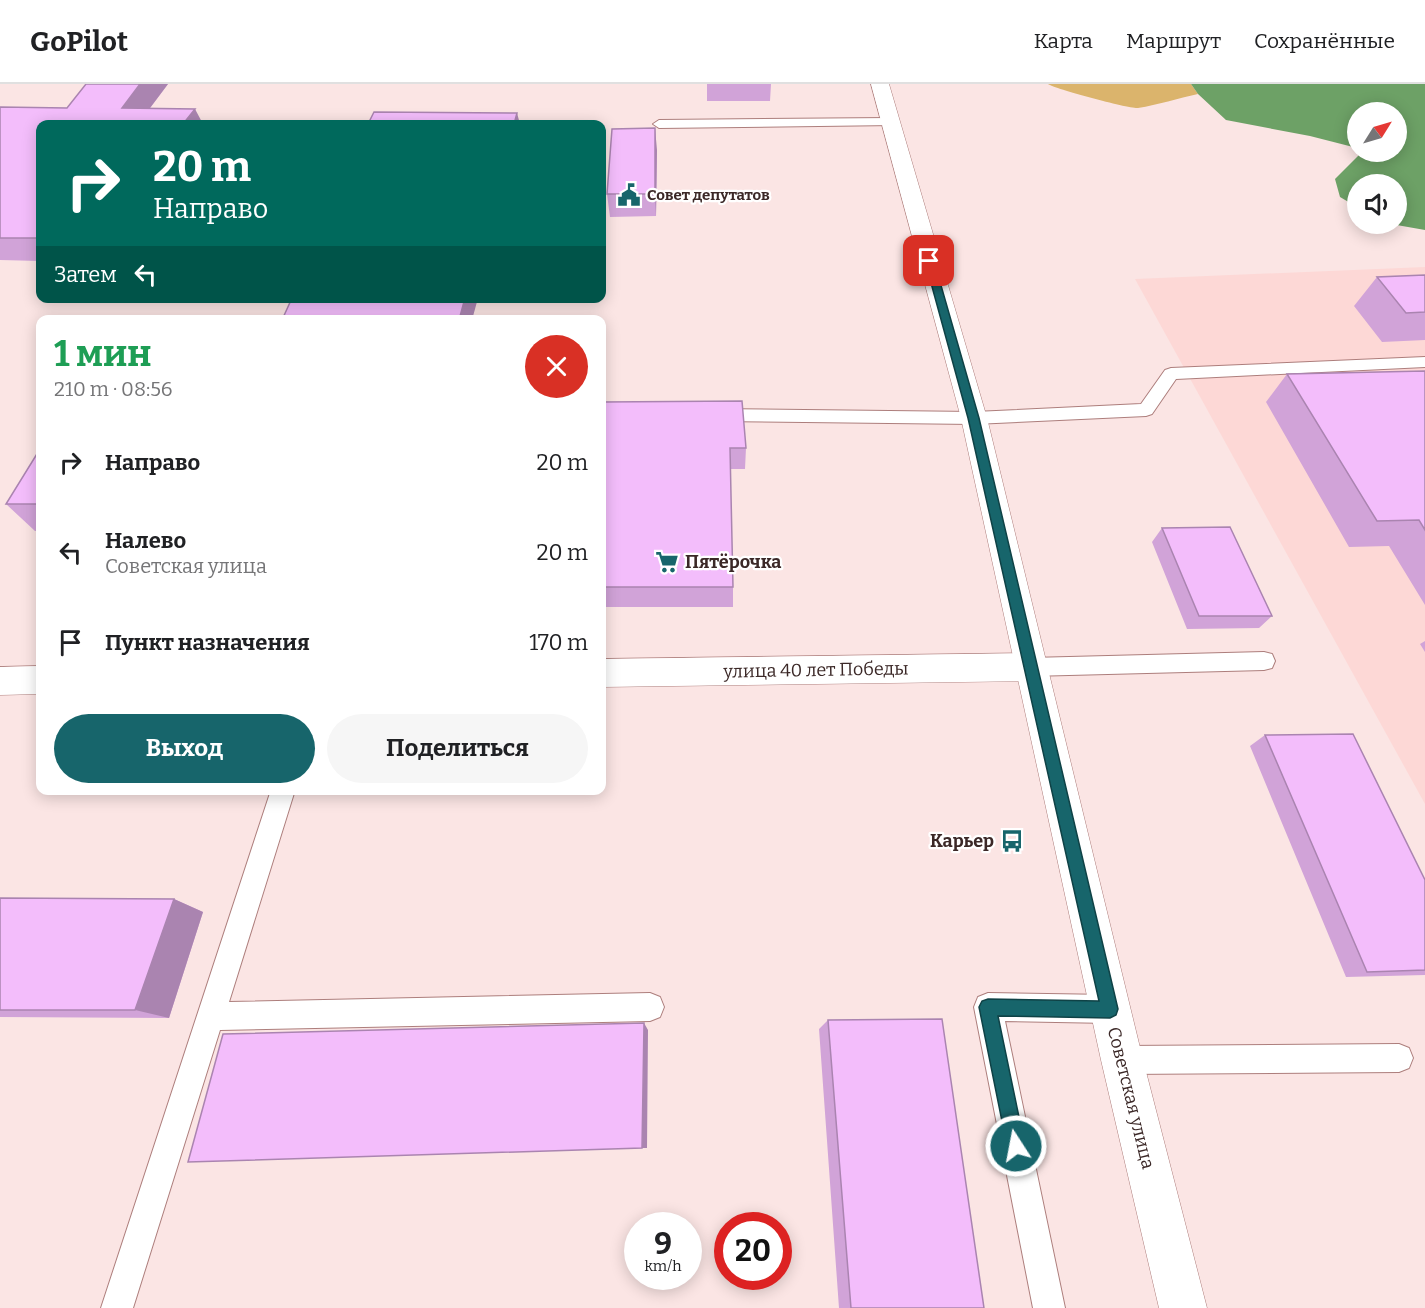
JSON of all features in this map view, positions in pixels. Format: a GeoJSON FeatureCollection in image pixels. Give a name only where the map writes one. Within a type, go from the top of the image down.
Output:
{"type":"FeatureCollection","features":[{"type":"Feature","properties":{"kind":"main road","name":"Советская улица"},"geometry":{"type":"LineString","coordinates":[[880,84],[974,418],[1110,1009],[1183,1308]]}},
{"type":"Feature","properties":{"kind":"main road","name":"улица 40 лет Победы"},"geometry":{"type":"LineString","coordinates":[[606,673],[1030,668]]}},
{"type":"Feature","properties":{"kind":"main road"},"geometry":{"type":"LineString","coordinates":[[0,681],[36,680]]}},
{"type":"Feature","properties":{"kind":"lane"},"geometry":{"type":"LineString","coordinates":[[659,124],[890,122]]}},
{"type":"Feature","properties":{"kind":"lane"},"geometry":{"type":"LineString","coordinates":[[696,414],[974,418],[1146,410],[1171,374],[1425,362]]}},
{"type":"Feature","properties":{"kind":"lane"},"geometry":{"type":"LineString","coordinates":[[1030,668],[1264,661]]}},
{"type":"Feature","properties":{"kind":"lane"},"geometry":{"type":"LineString","coordinates":[[117,1308],[281,795]]}},
{"type":"Feature","properties":{"kind":"lane"},"geometry":{"type":"LineString","coordinates":[[211,1016],[650,1007]]}},
{"type":"Feature","properties":{"kind":"lane"},"geometry":{"type":"LineString","coordinates":[[1049,1308],[988,1007],[1110,1009]]}},
{"type":"Feature","properties":{"kind":"lane"},"geometry":{"type":"LineString","coordinates":[[1122,1060],[1399,1058]]}},
{"type":"Feature","properties":{"kind":"shaded area"},"geometry":{"type":"Polygon","coordinates":[[[1048,84],[1191,84],[1198,94],[1138,108],[1093,98],[1048,84]]]}},
{"type":"Feature","properties":{"kind":"shaded area"},"geometry":{"type":"Polygon","coordinates":[[[1191,84],[1425,84],[1425,230],[1407,227],[1407,174],[1347,174],[1347,201],[1340,197],[1335,179],[1352,162],[1407,162],[1407,102],[1347,102],[1347,145],[1226,120],[1198,94],[1191,84]]]}},
{"type":"Feature","properties":{"kind":"shaded area"},"geometry":{"type":"Polygon","coordinates":[[[1425,267],[1425,804],[1135,279],[1425,267]]]}},
{"type":"Feature","properties":{"kind":"building"},"geometry":{"type":"Polygon","coordinates":[[[86,84],[140,84],[122,108],[195,109],[186,120],[36,120],[36,238],[0,238],[0,107],[67,108],[86,84]]]}},
{"type":"Feature","properties":{"kind":"building"},"geometry":{"type":"Polygon","coordinates":[[[374,112],[517,113],[515,120],[370,120],[374,112]]]}},
{"type":"Feature","properties":{"kind":"building"},"geometry":{"type":"Polygon","coordinates":[[[655,128],[655,194],[607,194],[612,129],[655,128]]]}},
{"type":"Feature","properties":{"kind":"building"},"geometry":{"type":"Polygon","coordinates":[[[1425,275],[1425,312],[1406,313],[1377,277],[1425,275]]]}},
{"type":"Feature","properties":{"kind":"building"},"geometry":{"type":"Polygon","coordinates":[[[290,303],[464,303],[460,315],[284,315],[290,303]]]}},
{"type":"Feature","properties":{"kind":"building"},"geometry":{"type":"Polygon","coordinates":[[[1425,371],[1425,530],[1419,520],[1377,521],[1287,374],[1425,371]]]}},
{"type":"Feature","properties":{"kind":"building"},"geometry":{"type":"Polygon","coordinates":[[[742,401],[746,448],[730,448],[733,587],[606,587],[606,402],[742,401]]]}},
{"type":"Feature","properties":{"kind":"building"},"geometry":{"type":"Polygon","coordinates":[[[36,455],[36,504],[6,504],[36,455]]]}},
{"type":"Feature","properties":{"kind":"building"},"geometry":{"type":"Polygon","coordinates":[[[1230,527],[1272,616],[1199,616],[1162,528],[1230,527]]]}},
{"type":"Feature","properties":{"kind":"building"},"geometry":{"type":"Polygon","coordinates":[[[1353,734],[1425,880],[1425,970],[1367,972],[1265,735],[1353,734]]]}},
{"type":"Feature","properties":{"kind":"building"},"geometry":{"type":"Polygon","coordinates":[[[0,898],[174,899],[135,1010],[0,1010],[0,898]]]}},
{"type":"Feature","properties":{"kind":"building"},"geometry":{"type":"Polygon","coordinates":[[[942,1019],[984,1308],[851,1308],[828,1020],[942,1019]]]}},
{"type":"Feature","properties":{"kind":"building"},"geometry":{"type":"Polygon","coordinates":[[[644,1023],[642,1148],[188,1162],[223,1034],[644,1023]]]}},
{"type":"Feature","properties":{"kind":"place","name":"Совет депутатов"},"geometry":{"type":"Point","coordinates":[629,195]}},
{"type":"Feature","properties":{"kind":"place","name":"Пятёрочка"},"geometry":{"type":"Point","coordinates":[667,562]}},
{"type":"Feature","properties":{"kind":"place","name":"Карьер"},"geometry":{"type":"Point","coordinates":[1012,841]}},
{"type":"Feature","properties":{"kind":"route"},"geometry":{"type":"LineString","coordinates":[[929,261],[974,418],[1110,1009],[988,1007],[1016,1146]]}}]}
